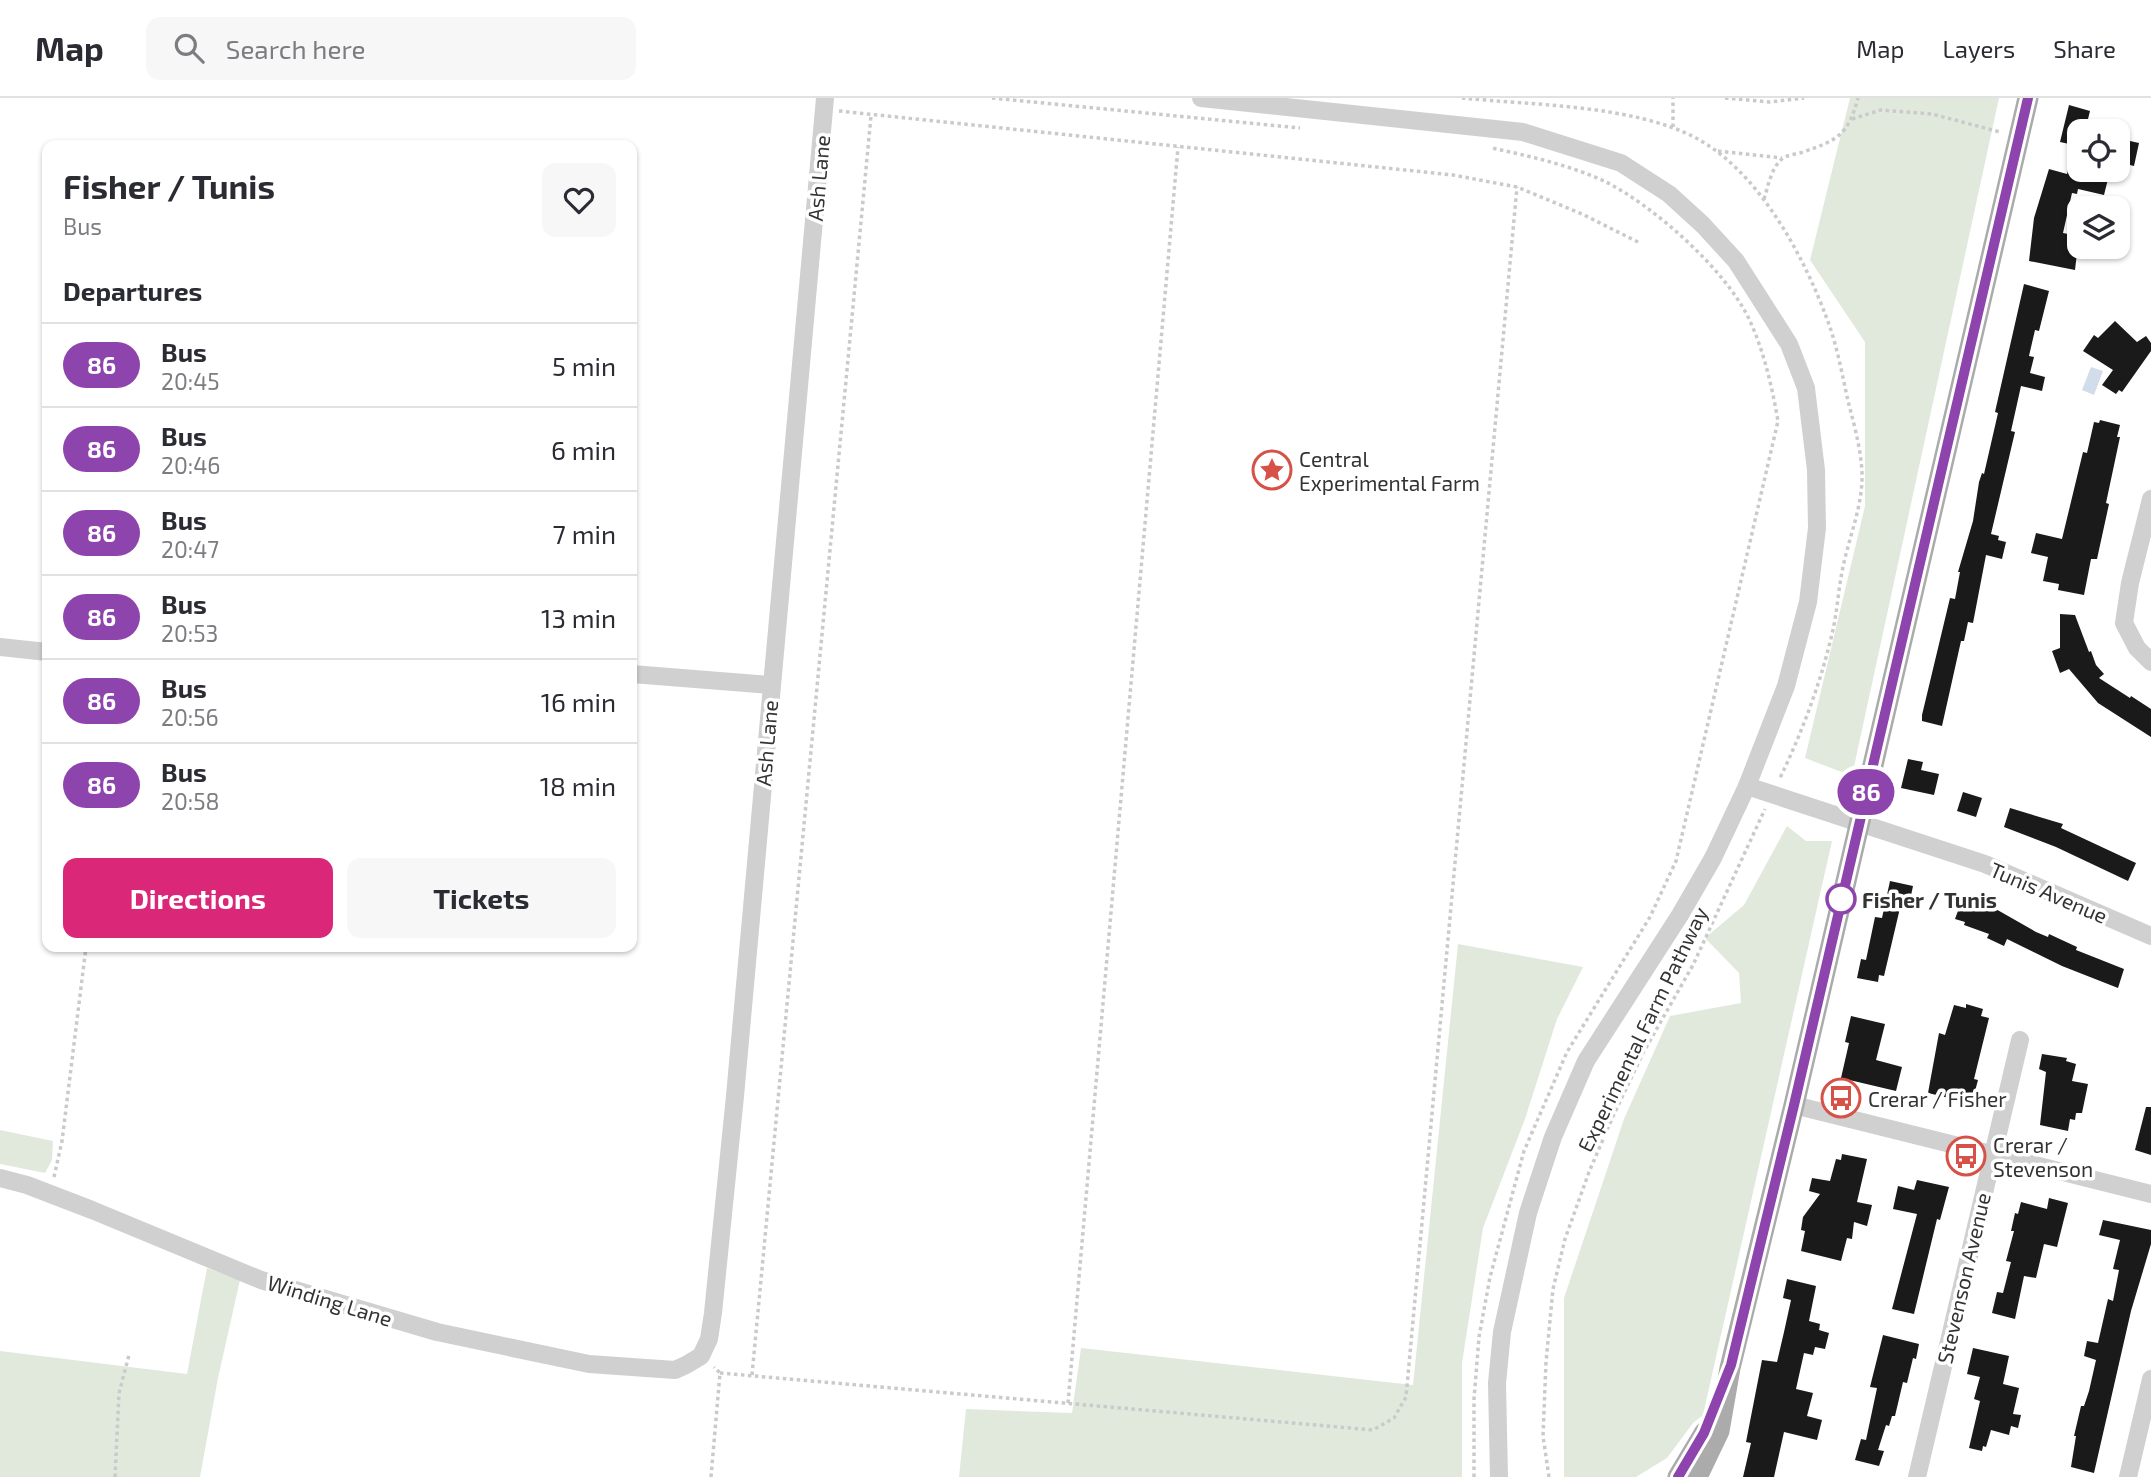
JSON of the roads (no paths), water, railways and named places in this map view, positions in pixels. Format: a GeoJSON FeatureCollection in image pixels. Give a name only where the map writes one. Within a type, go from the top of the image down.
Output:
{"type":"FeatureCollection","features":[{"type":"Feature","properties":{"kind":"main road"},"geometry":{"type":"LineString","coordinates":[[1697,1477],[1719,1431],[1730,1368],[1794,1105],[2028,98]]}},
{"type":"Feature","properties":{"kind":"main road"},"geometry":{"type":"LineString","coordinates":[[1678,1477],[1704,1433],[1730,1368]]}},
{"type":"Feature","properties":{"kind":"street"},"geometry":{"type":"LineString","coordinates":[[1201,98],[1523,132],[1621,163],[1669,194],[1703,225],[1736,261],[1789,344],[1806,388],[1816,470],[1817,528],[1808,602],[1786,686],[1747,786],[1713,858],[1680,915],[1586,1061],[1553,1137],[1528,1213],[1502,1332],[1497,1383],[1499,1477]]}},
{"type":"Feature","properties":{"kind":"street","name":"Ash Lane"},"geometry":{"type":"LineString","coordinates":[[674,1370],[701,1356],[709,1339],[713,1313],[825,104]]}},
{"type":"Feature","properties":{"kind":"street"},"geometry":{"type":"LineString","coordinates":[[2151,499],[2130,583],[2124,623],[2137,648],[2151,662]]}},
{"type":"Feature","properties":{"kind":"street"},"geometry":{"type":"LineString","coordinates":[[0,647],[42,651]]}},
{"type":"Feature","properties":{"kind":"street"},"geometry":{"type":"LineString","coordinates":[[637,674],[771,685]]}},
{"type":"Feature","properties":{"kind":"street","name":"Tunis Avenue"},"geometry":{"type":"LineString","coordinates":[[1747,786],[1985,864],[2151,936]]}},
{"type":"Feature","properties":{"kind":"street","name":"Stevenson Avenue"},"geometry":{"type":"LineString","coordinates":[[1917,1477],[2020,1040]]}},
{"type":"Feature","properties":{"kind":"street"},"geometry":{"type":"LineString","coordinates":[[1794,1105],[2151,1194]]}},
{"type":"Feature","properties":{"kind":"street","name":"Winding Lane"},"geometry":{"type":"LineString","coordinates":[[0,1178],[50,1194],[261,1280],[437,1332],[589,1364],[674,1370]]}},
{"type":"Feature","properties":{"kind":"street"},"geometry":{"type":"LineString","coordinates":[[2128,1477],[2151,1379]]}},
{"type":"Feature","properties":{"kind":"street"},"geometry":{"type":"LineString","coordinates":[[1708,1477],[1719,1431]]}},
{"type":"Feature","properties":{"kind":"water"},"geometry":{"type":"Polygon","coordinates":[[[2091,367],[2103,371],[2094,395],[2082,390],[2091,367]]]}},
{"type":"Feature","properties":{"kind":"place","name":"Central Experimental Farm"},"geometry":{"type":"Point","coordinates":[1272,470]}},
{"type":"Feature","properties":{"kind":"place","name":"Fisher / Tunis"},"geometry":{"type":"Point","coordinates":[1841,899]}},
{"type":"Feature","properties":{"kind":"place","name":"Crerar / Fisher"},"geometry":{"type":"Point","coordinates":[1841,1098]}},
{"type":"Feature","properties":{"kind":"place","name":"Crerar / Stevenson"},"geometry":{"type":"Point","coordinates":[1966,1156]}}]}
